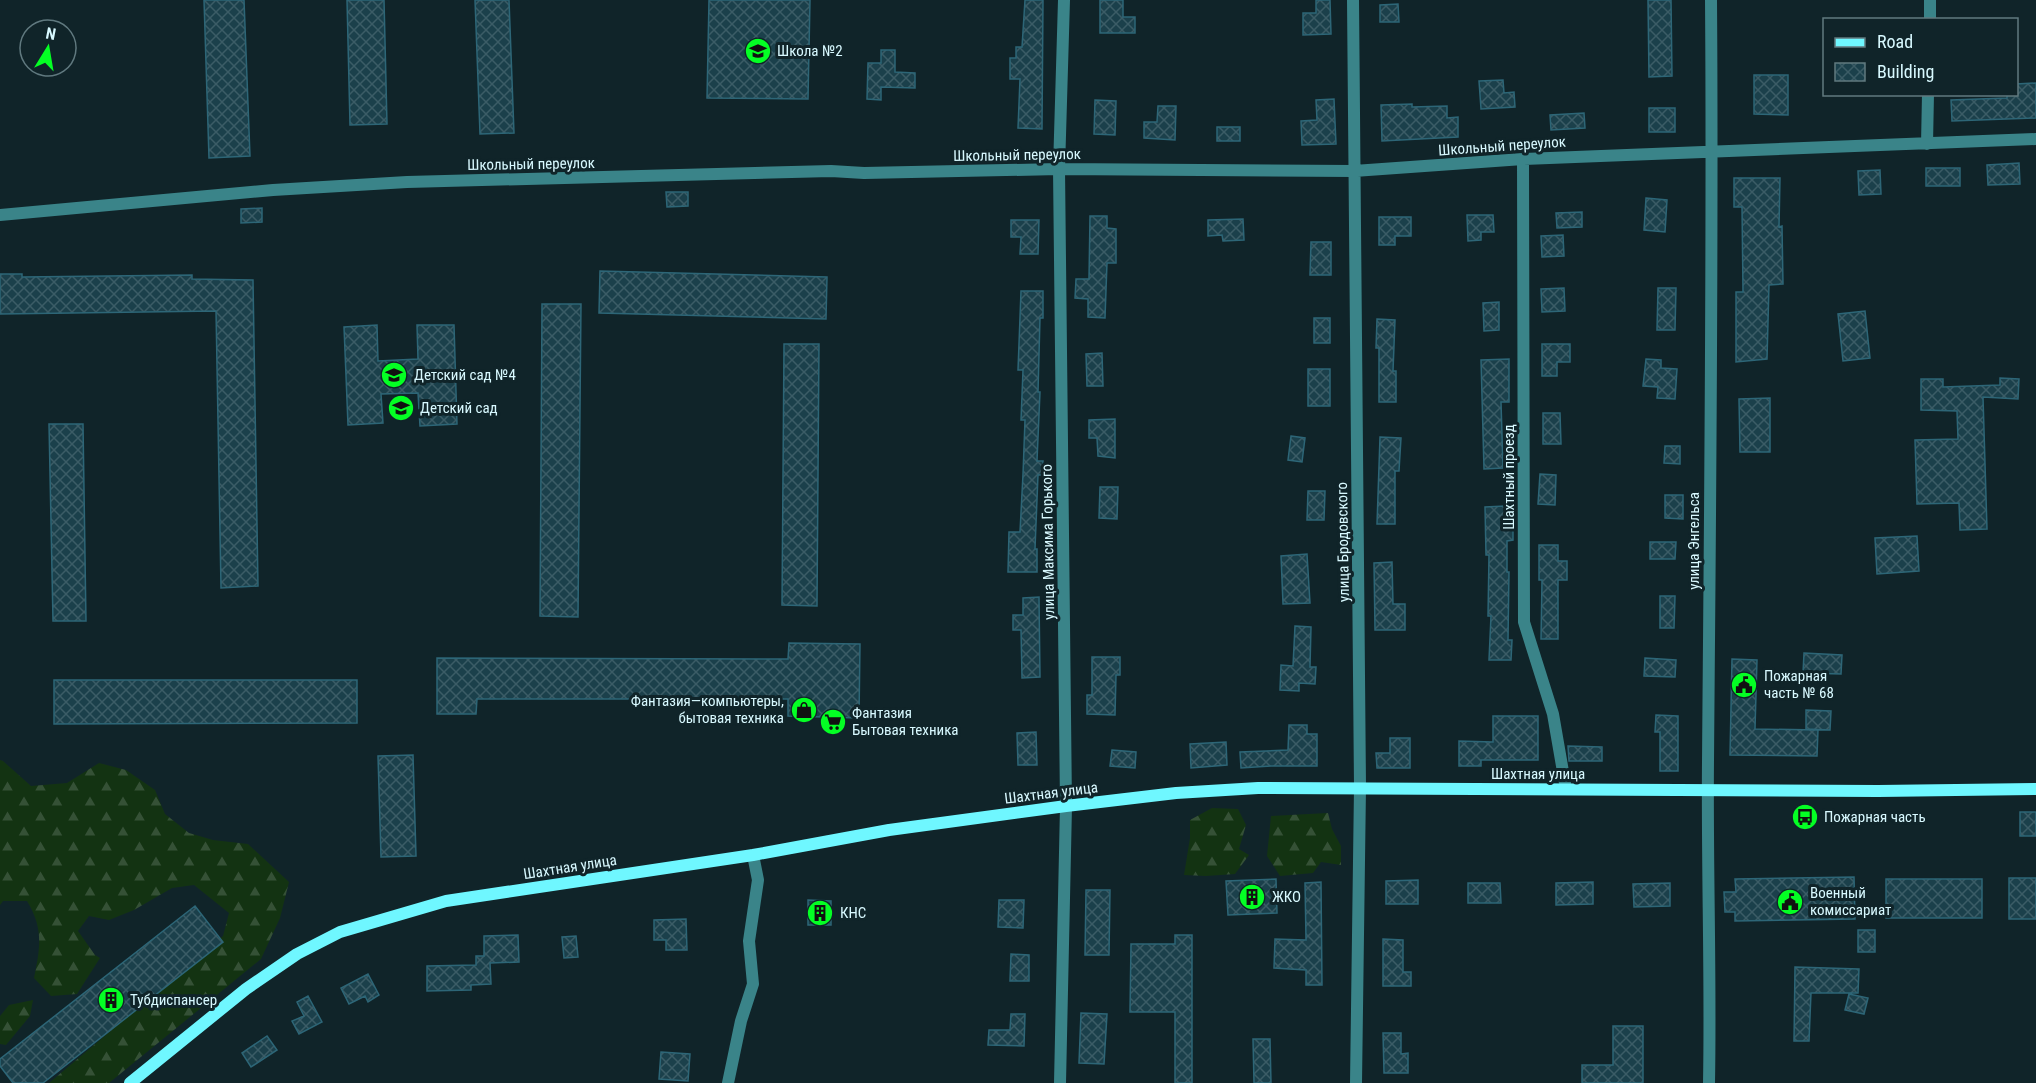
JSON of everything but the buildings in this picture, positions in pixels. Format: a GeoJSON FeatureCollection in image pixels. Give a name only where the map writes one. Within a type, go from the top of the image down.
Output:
{"type":"FeatureCollection","features":[{"type":"Feature","properties":{"kind":"main road","name":"Шахтная улица"},"geometry":{"type":"LineString","coordinates":[[130,1083],[246,989],[297,954],[340,932],[446,901],[753,855],[889,831],[1176,793],[1258,788],[2036,789]]}},
{"type":"Feature","properties":{"kind":"street","name":"улица Максима Горького"},"geometry":{"type":"LineString","coordinates":[[1060,1083],[1066,806],[1059,169],[1064,0]]}},
{"type":"Feature","properties":{"kind":"street","name":"улица Бродовского"},"geometry":{"type":"LineString","coordinates":[[1353,0],[1360,787],[1356,1083]]}},
{"type":"Feature","properties":{"kind":"street","name":"улица Энгельса"},"geometry":{"type":"LineString","coordinates":[[1709,1083],[1708,790],[1712,152],[1710,0]]}},
{"type":"Feature","properties":{"kind":"street"},"geometry":{"type":"LineString","coordinates":[[1930,0],[1930,18]]}},
{"type":"Feature","properties":{"kind":"street"},"geometry":{"type":"LineString","coordinates":[[1927,144],[1928,96]]}},
{"type":"Feature","properties":{"kind":"street","name":"Школьный переулок"},"geometry":{"type":"LineString","coordinates":[[0,215],[273,190],[407,182],[831,171],[864,173],[1059,169],[1354,171],[1523,159],[2036,139]]}},
{"type":"Feature","properties":{"kind":"street","name":"Шахтный проезд"},"geometry":{"type":"LineString","coordinates":[[1523,159],[1524,622],[1553,714],[1566,789]]}},
{"type":"Feature","properties":{"kind":"street"},"geometry":{"type":"LineString","coordinates":[[729,1083],[741,1021],[753,984],[749,941],[758,880],[753,855]]}},
{"type":"Feature","properties":{"kind":"green space"},"geometry":{"type":"Polygon","coordinates":[[[0,760],[31,786],[67,783],[99,763],[126,770],[155,790],[165,814],[189,833],[213,840],[248,844],[289,882],[280,918],[261,959],[109,1083],[49,1083],[223,936],[229,913],[194,885],[172,888],[134,910],[109,920],[89,916],[78,931],[95,955],[100,958],[77,994],[51,996],[34,978],[39,939],[36,921],[27,901],[3,901],[0,905],[0,760]]]}},
{"type":"Feature","properties":{"kind":"green space"},"geometry":{"type":"Polygon","coordinates":[[[1212,808],[1238,809],[1246,825],[1239,849],[1249,855],[1235,874],[1184,875],[1190,838],[1190,820],[1212,808]]]}},
{"type":"Feature","properties":{"kind":"green space"},"geometry":{"type":"Polygon","coordinates":[[[1328,813],[1332,829],[1341,846],[1341,865],[1321,862],[1313,873],[1280,876],[1267,856],[1271,816],[1328,813]]]}},
{"type":"Feature","properties":{"kind":"green space"},"geometry":{"type":"Polygon","coordinates":[[[33,1000],[30,1016],[6,1045],[0,1044],[0,1016],[9,1005],[33,1000]]]}},
{"type":"Feature","properties":{"kind":"place","name":"Школа №2"},"geometry":{"type":"Point","coordinates":[758,51]}},
{"type":"Feature","properties":{"kind":"place","name":"Детский сад №4"},"geometry":{"type":"Point","coordinates":[394,375]}},
{"type":"Feature","properties":{"kind":"place","name":"Детский сад"},"geometry":{"type":"Point","coordinates":[401,408]}},
{"type":"Feature","properties":{"kind":"place","name":"Пожарная часть № 68"},"geometry":{"type":"Point","coordinates":[1744,685]}},
{"type":"Feature","properties":{"kind":"place","name":"Фантазия—компьютеры, бытовая техника"},"geometry":{"type":"Point","coordinates":[804,710]}},
{"type":"Feature","properties":{"kind":"place","name":"Фантазия Бытовая техника"},"geometry":{"type":"Point","coordinates":[833,722]}},
{"type":"Feature","properties":{"kind":"place","name":"Пожарная часть"},"geometry":{"type":"Point","coordinates":[1805,817]}},
{"type":"Feature","properties":{"kind":"place","name":"ЖКО"},"geometry":{"type":"Point","coordinates":[1252,897]}},
{"type":"Feature","properties":{"kind":"place","name":"Военный комиссариат"},"geometry":{"type":"Point","coordinates":[1790,902]}},
{"type":"Feature","properties":{"kind":"place","name":"КНС"},"geometry":{"type":"Point","coordinates":[820,913]}},
{"type":"Feature","properties":{"kind":"place","name":"Тубдиспансер"},"geometry":{"type":"Point","coordinates":[111,1000]}}]}
